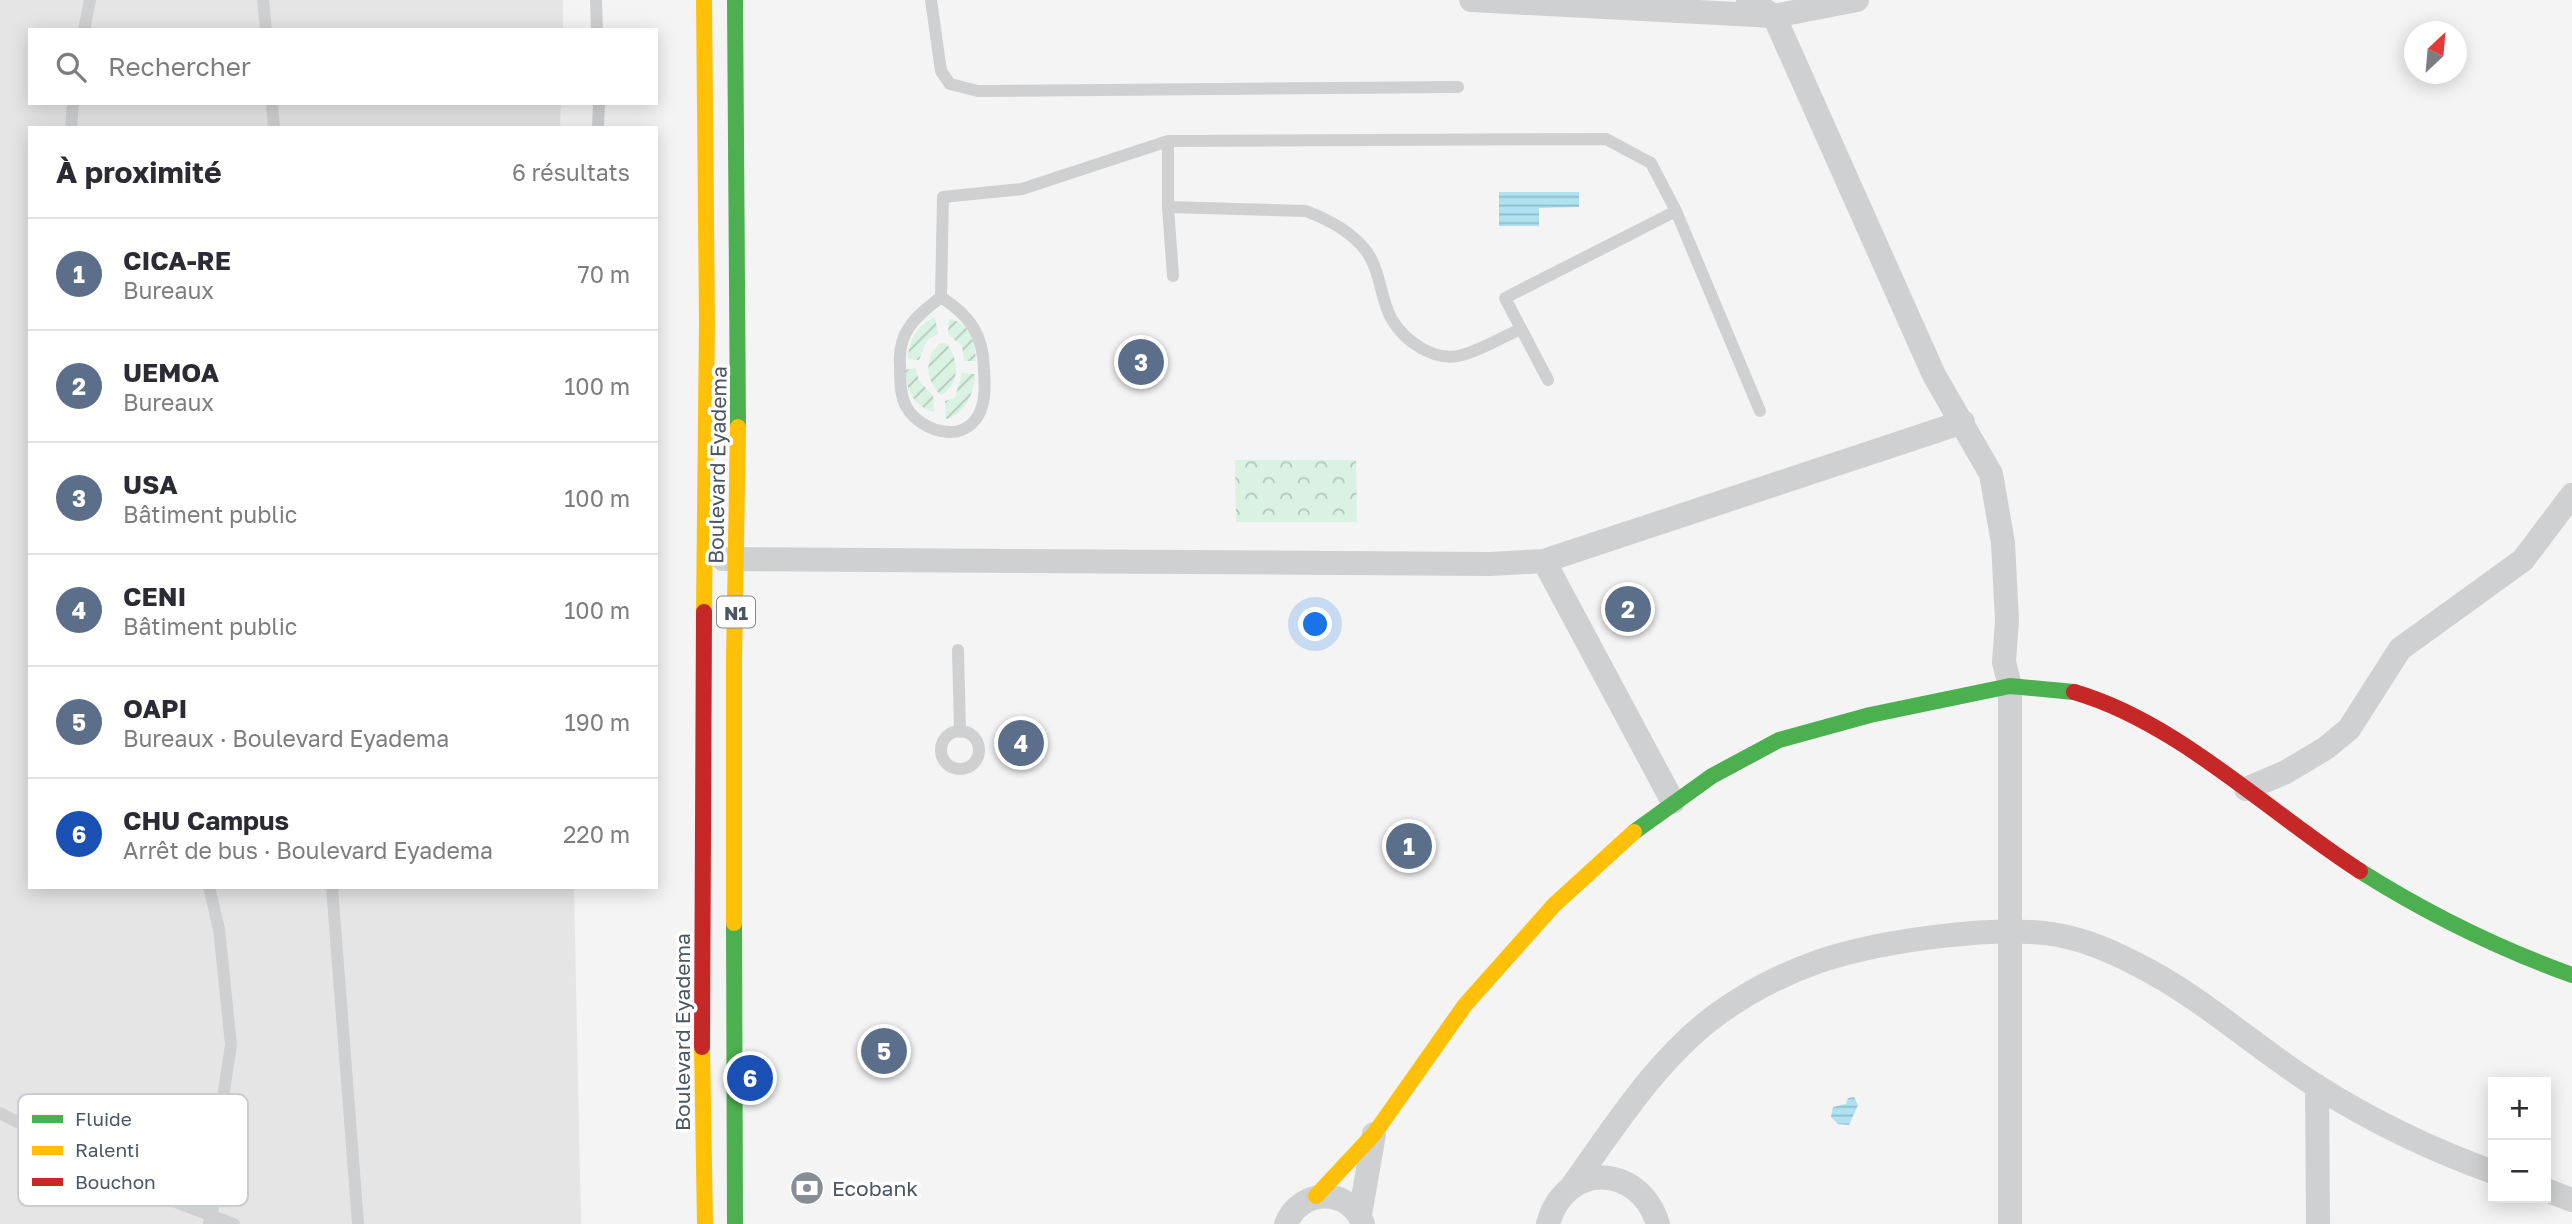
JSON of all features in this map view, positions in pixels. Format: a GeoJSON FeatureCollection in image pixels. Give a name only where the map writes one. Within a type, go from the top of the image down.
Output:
{"type":"FeatureCollection","features":[{"type":"Feature","properties":{"kind":"main road","name":"Boulevard Eyadema"},"geometry":{"type":"LineString","coordinates":[[704,0],[706,558],[701,1009],[705,1224]]}},
{"type":"Feature","properties":{"kind":"main road","name":"Boulevard Eyadema"},"geometry":{"type":"LineString","coordinates":[[735,0],[740,341],[735,1224]]}},
{"type":"Feature","properties":{"kind":"main road"},"geometry":{"type":"LineString","coordinates":[[1316,1196],[1374,1134],[1465,1005],[1554,905],[1618,844],[1673,802],[1712,776],[1779,740],[1870,715],[2010,685],[2064,689],[2112,703],[2159,729],[2337,856],[2417,907],[2513,954],[2572,975]]}},
{"type":"Feature","properties":{"kind":"street"},"geometry":{"type":"LineString","coordinates":[[1471,0],[1774,16],[1857,0]]}},
{"type":"Feature","properties":{"kind":"street"},"geometry":{"type":"LineString","coordinates":[[1748,0],[1774,16],[1934,374],[1991,474],[2003,543],[2007,620],[2004,662],[2010,685],[2010,1224]]}},
{"type":"Feature","properties":{"kind":"street"},"geometry":{"type":"LineString","coordinates":[[706,558],[1462,564],[1544,561],[1963,422]]}},
{"type":"Feature","properties":{"kind":"street"},"geometry":{"type":"LineString","coordinates":[[2246,789],[2286,772],[2326,748],[2349,729],[2400,649],[2523,560],[2572,495]]}},
{"type":"Feature","properties":{"kind":"street"},"geometry":{"type":"LineString","coordinates":[[1544,561],[1673,802]]}},
{"type":"Feature","properties":{"kind":"street"},"geometry":{"type":"LineString","coordinates":[[1548,1224],[1552,1209],[1669,1059],[1718,1014],[1763,985],[1821,961],[1880,947],[2012,931],[2067,937],[2138,965],[2317,1086],[2381,1122],[2488,1170]]}},
{"type":"Feature","properties":{"kind":"street"},"geometry":{"type":"LineString","coordinates":[[2317,1086],[2318,1224]]}},
{"type":"Feature","properties":{"kind":"street"},"geometry":{"type":"LineString","coordinates":[[1362,1220],[1374,1134]]}},
{"type":"Feature","properties":{"kind":"street"},"geometry":{"type":"LineString","coordinates":[[1572,1186],[1602,1177],[1632,1186],[1649,1202],[1658,1224]]}},
{"type":"Feature","properties":{"kind":"street"},"geometry":{"type":"LineString","coordinates":[[2551,1192],[2572,1200]]}},
{"type":"Feature","properties":{"kind":"street"},"geometry":{"type":"LineString","coordinates":[[1286,1224],[1294,1210],[1316,1196],[1333,1196],[1349,1203],[1362,1220]]}},
{"type":"Feature","properties":{"kind":"lane"},"geometry":{"type":"LineString","coordinates":[[84,28],[90,0]]}},
{"type":"Feature","properties":{"kind":"lane"},"geometry":{"type":"LineString","coordinates":[[263,0],[266,28]]}},
{"type":"Feature","properties":{"kind":"lane"},"geometry":{"type":"LineString","coordinates":[[596,0],[597,28]]}},
{"type":"Feature","properties":{"kind":"lane"},"geometry":{"type":"LineString","coordinates":[[931,0],[941,71],[950,84],[978,91],[1458,87]]}},
{"type":"Feature","properties":{"kind":"lane"},"geometry":{"type":"LineString","coordinates":[[71,126],[73,105]]}},
{"type":"Feature","properties":{"kind":"lane"},"geometry":{"type":"LineString","coordinates":[[272,105],[274,126]]}},
{"type":"Feature","properties":{"kind":"lane"},"geometry":{"type":"LineString","coordinates":[[598,126],[599,105]]}},
{"type":"Feature","properties":{"kind":"lane"},"geometry":{"type":"LineString","coordinates":[[940,297],[962,310],[977,330],[983,351],[985,395],[977,418],[961,430],[940,433],[925,426],[906,408],[901,386],[900,357],[902,341],[909,326],[940,297],[943,197],[1022,189],[1168,141],[1606,139],[1651,163],[1676,211],[1760,411]]}},
{"type":"Feature","properties":{"kind":"lane"},"geometry":{"type":"LineString","coordinates":[[1168,141],[1168,207],[1173,276]]}},
{"type":"Feature","properties":{"kind":"lane"},"geometry":{"type":"LineString","coordinates":[[1168,207],[1306,211],[1326,219],[1351,234],[1366,251],[1376,267],[1390,316],[1414,344],[1446,358],[1462,355],[1521,329]]}},
{"type":"Feature","properties":{"kind":"lane"},"geometry":{"type":"LineString","coordinates":[[1548,380],[1506,298],[1676,211]]}},
{"type":"Feature","properties":{"kind":"lane"},"geometry":{"type":"LineString","coordinates":[[958,650],[960,732]]}},
{"type":"Feature","properties":{"kind":"lane"},"geometry":{"type":"LineString","coordinates":[[209,889],[219,929],[231,1045],[224,1094]]}},
{"type":"Feature","properties":{"kind":"lane"},"geometry":{"type":"LineString","coordinates":[[332,889],[358,1224]]}},
{"type":"Feature","properties":{"kind":"lane"},"geometry":{"type":"LineString","coordinates":[[0,1113],[18,1122]]}},
{"type":"Feature","properties":{"kind":"lane"},"geometry":{"type":"LineString","coordinates":[[180,1206],[210,1220],[234,1224]]}},
{"type":"Feature","properties":{"kind":"shaded area"},"geometry":{"type":"Polygon","coordinates":[[[0,0],[563,0],[563,28],[28,28],[28,105],[561,105],[560,126],[28,126],[28,889],[574,889],[581,1224],[0,1224],[0,0]]]}},
{"type":"Feature","properties":{"kind":"green space"},"geometry":{"type":"Polygon","coordinates":[[[935,317],[938,334],[927,340],[919,360],[908,359],[915,334],[923,324],[935,317]]]}},
{"type":"Feature","properties":{"kind":"green space"},"geometry":{"type":"Polygon","coordinates":[[[949,319],[967,329],[976,361],[964,361],[962,346],[948,334],[949,319]]]}},
{"type":"Feature","properties":{"kind":"green space"},"geometry":{"type":"Polygon","coordinates":[[[946,343],[954,356],[956,371],[952,385],[941,395],[932,383],[929,361],[935,348],[946,343]]]}},
{"type":"Feature","properties":{"kind":"green space"},"geometry":{"type":"Polygon","coordinates":[[[916,368],[919,381],[933,396],[934,412],[921,406],[909,390],[904,370],[916,368]]]}},
{"type":"Feature","properties":{"kind":"green space"},"geometry":{"type":"Polygon","coordinates":[[[962,373],[975,374],[971,395],[959,413],[946,419],[945,401],[955,398],[962,373]]]}},
{"type":"Feature","properties":{"kind":"green space"},"geometry":{"type":"Polygon","coordinates":[[[1235,460],[1356,460],[1357,522],[1236,522],[1235,460]]]}},
{"type":"Feature","properties":{"kind":"water"},"geometry":{"type":"Polygon","coordinates":[[[1499,192],[1579,192],[1579,207],[1539,208],[1539,226],[1499,226],[1499,192]]]}},
{"type":"Feature","properties":{"kind":"water"},"geometry":{"type":"Polygon","coordinates":[[[1854,1097],[1858,1105],[1849,1125],[1838,1124],[1831,1117],[1833,1107],[1846,1104],[1848,1098],[1854,1097]]]}},
{"type":"Feature","properties":{"kind":"traffic: fast"},"geometry":{"type":"LineString","coordinates":[[735,0],[738,427]]}},
{"type":"Feature","properties":{"kind":"traffic: fast"},"geometry":{"type":"LineString","coordinates":[[1634,832],[1712,776],[1779,740],[1870,715],[2010,686],[2074,692]]}},
{"type":"Feature","properties":{"kind":"traffic: fast"},"geometry":{"type":"LineString","coordinates":[[2360,871],[2463,929],[2572,975]]}},
{"type":"Feature","properties":{"kind":"traffic: fast"},"geometry":{"type":"LineString","coordinates":[[734,923],[735,1224]]}},
{"type":"Feature","properties":{"kind":"traffic: slow"},"geometry":{"type":"LineString","coordinates":[[704,0],[707,322],[704,612]]}},
{"type":"Feature","properties":{"kind":"traffic: slow"},"geometry":{"type":"LineString","coordinates":[[734,923],[734,662],[738,427]]}},
{"type":"Feature","properties":{"kind":"traffic: slow"},"geometry":{"type":"LineString","coordinates":[[1316,1196],[1374,1134],[1465,1005],[1554,905],[1634,832]]}},
{"type":"Feature","properties":{"kind":"traffic: slow"},"geometry":{"type":"LineString","coordinates":[[702,1047],[705,1224]]}},
{"type":"Feature","properties":{"kind":"traffic: jam"},"geometry":{"type":"LineString","coordinates":[[702,1047],[704,612]]}},
{"type":"Feature","properties":{"kind":"traffic: jam"},"geometry":{"type":"LineString","coordinates":[[2074,692],[2150,724],[2222,771],[2360,871]]}},
{"type":"Feature","properties":{"kind":"place","name":"USA"},"geometry":{"type":"Point","coordinates":[1141,362]}},
{"type":"Feature","properties":{"kind":"place","name":"UEMOA"},"geometry":{"type":"Point","coordinates":[1628,609]}},
{"type":"Feature","properties":{"kind":"place","name":"CENI"},"geometry":{"type":"Point","coordinates":[1021,743]}},
{"type":"Feature","properties":{"kind":"place","name":"CICA-RE"},"geometry":{"type":"Point","coordinates":[1409,846]}},
{"type":"Feature","properties":{"kind":"place","name":"OAPI"},"geometry":{"type":"Point","coordinates":[884,1051]}},
{"type":"Feature","properties":{"kind":"place","name":"CHU Campus"},"geometry":{"type":"Point","coordinates":[750,1078]}},
{"type":"Feature","properties":{"kind":"place","name":"Ecobank"},"geometry":{"type":"Point","coordinates":[807,1188]}}]}
